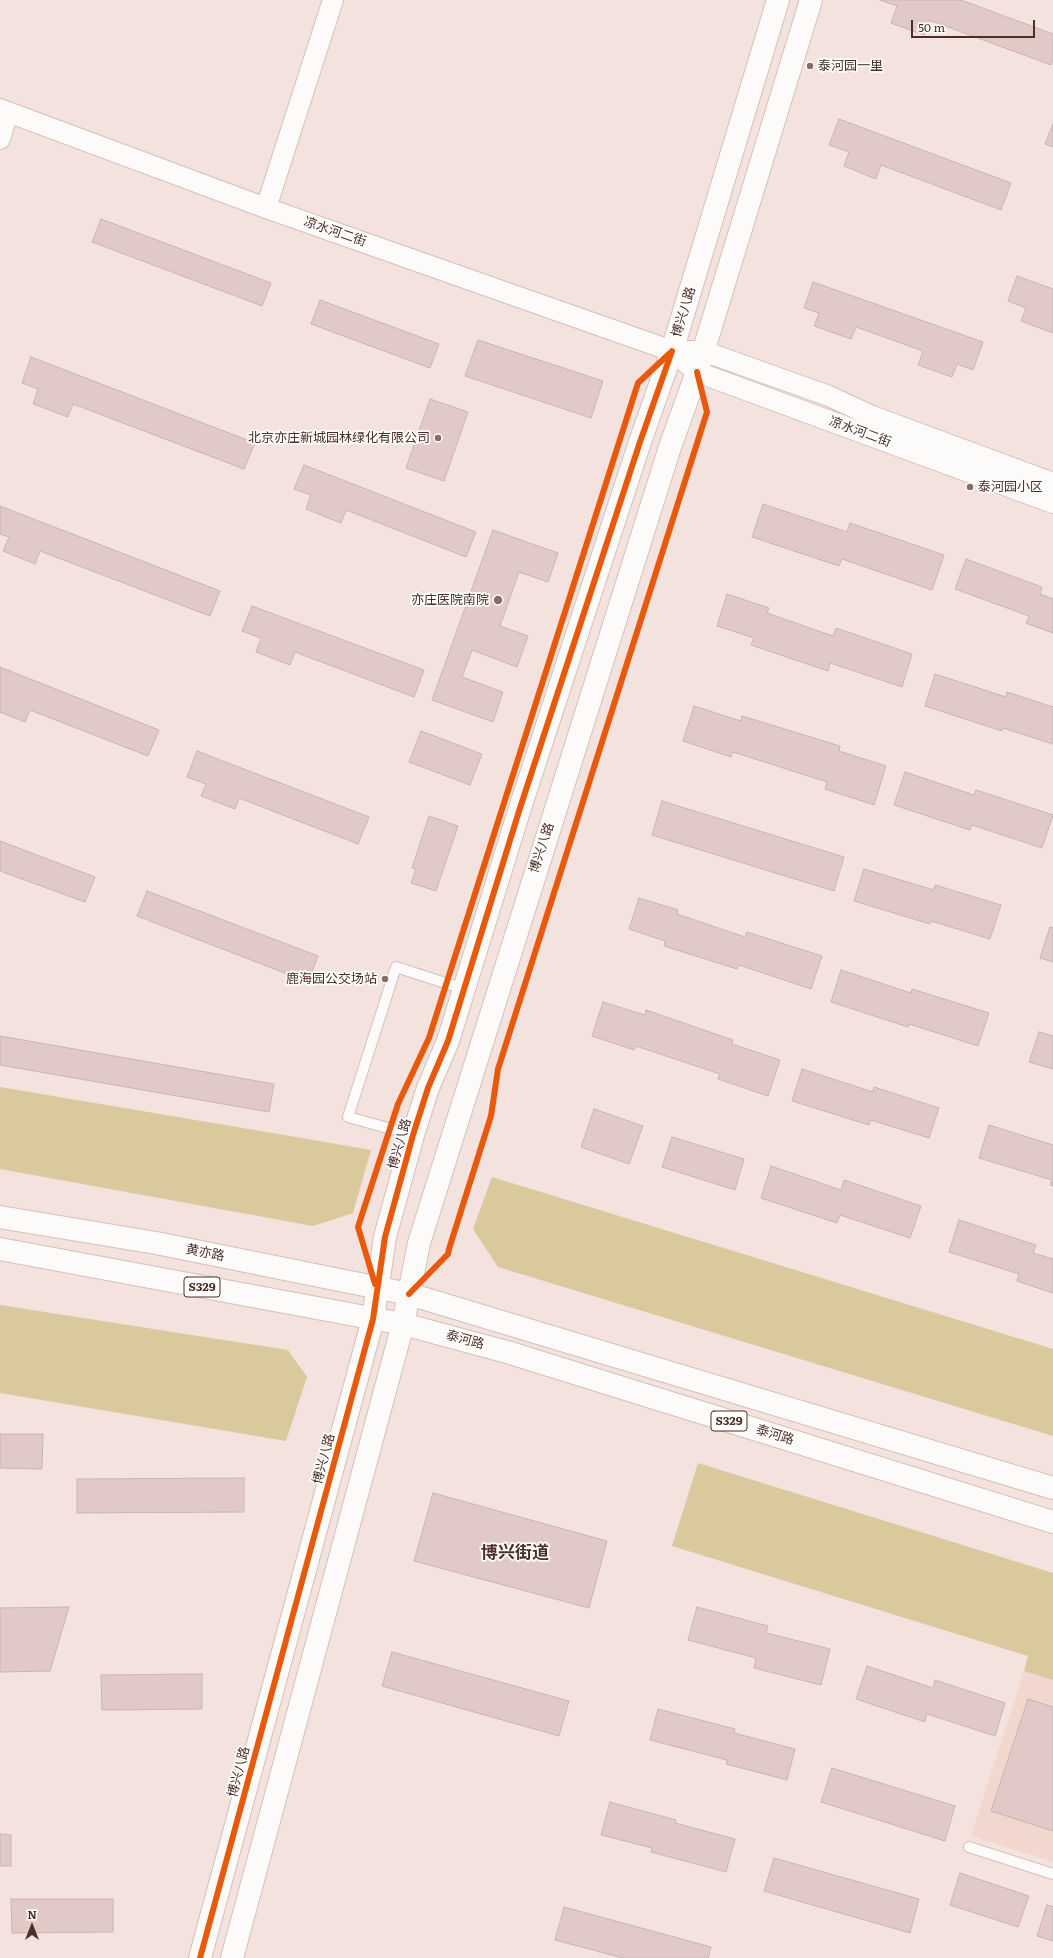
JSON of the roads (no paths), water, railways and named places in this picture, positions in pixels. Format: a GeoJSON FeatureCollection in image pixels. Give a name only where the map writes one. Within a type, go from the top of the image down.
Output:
{"type":"FeatureCollection","features":[{"type":"Feature","properties":{"kind":"street"},"geometry":{"type":"LineString","coordinates":[[266,208],[333,0]]}},
{"type":"Feature","properties":{"kind":"street","name":"博兴八路"},"geometry":{"type":"LineString","coordinates":[[200,1958],[373,1319],[376,1287],[385,1237],[413,1135],[428,1088],[448,1042],[520,808],[635,457],[672,352],[778,0]]}},
{"type":"Feature","properties":{"kind":"street","name":"博兴八路"},"geometry":{"type":"LineString","coordinates":[[232,1958],[403,1324],[418,1244],[670,447],[697,372],[811,0]]}},
{"type":"Feature","properties":{"kind":"street"},"geometry":{"type":"LineString","coordinates":[[0,139],[4,110]]}},
{"type":"Feature","properties":{"kind":"street","name":"凉水河二街"},"geometry":{"type":"LineString","coordinates":[[4,110],[266,208],[672,352],[697,372],[1053,503]]}},
{"type":"Feature","properties":{"kind":"street","name":"凉水河二街"},"geometry":{"type":"LineString","coordinates":[[672,352],[703,351],[829,396],[872,416],[1053,483]]}},
{"type":"Feature","properties":{"kind":"street","name":"黄亦路"},"geometry":{"type":"LineString","coordinates":[[0,1217],[156,1243],[409,1294]]}},
{"type":"Feature","properties":{"kind":"street","name":"S329"},"geometry":{"type":"LineString","coordinates":[[0,1249],[403,1324]]}},
{"type":"Feature","properties":{"kind":"street","name":"S329"},"geometry":{"type":"LineString","coordinates":[[409,1294],[1053,1488]]}},
{"type":"Feature","properties":{"kind":"street","name":"泰河路"},"geometry":{"type":"LineString","coordinates":[[403,1324],[507,1352],[1053,1522]]}},
{"type":"Feature","properties":{"kind":"lane"},"geometry":{"type":"LineString","coordinates":[[413,1135],[348,1117],[396,967],[464,989]]}},
{"type":"Feature","properties":{"kind":"lane"},"geometry":{"type":"LineString","coordinates":[[969,1847],[1053,1874]]}},
{"type":"Feature","properties":{"kind":"place","name":"泰河园一里"},"geometry":{"type":"Point","coordinates":[810,66]}},
{"type":"Feature","properties":{"kind":"place","name":"北京亦庄新城园林绿化有限公司"},"geometry":{"type":"Point","coordinates":[438,438]}},
{"type":"Feature","properties":{"kind":"place","name":"泰河园小区"},"geometry":{"type":"Point","coordinates":[970,487]}},
{"type":"Feature","properties":{"kind":"place","name":"亦庄医院南院"},"geometry":{"type":"Point","coordinates":[498,600]}},
{"type":"Feature","properties":{"kind":"place","name":"鹿海园公交场站"},"geometry":{"type":"Point","coordinates":[385,979]}},
{"type":"Feature","properties":{"kind":"district","name":"博兴街道"},"geometry":{"type":"Point","coordinates":[515,1553]}}]}
